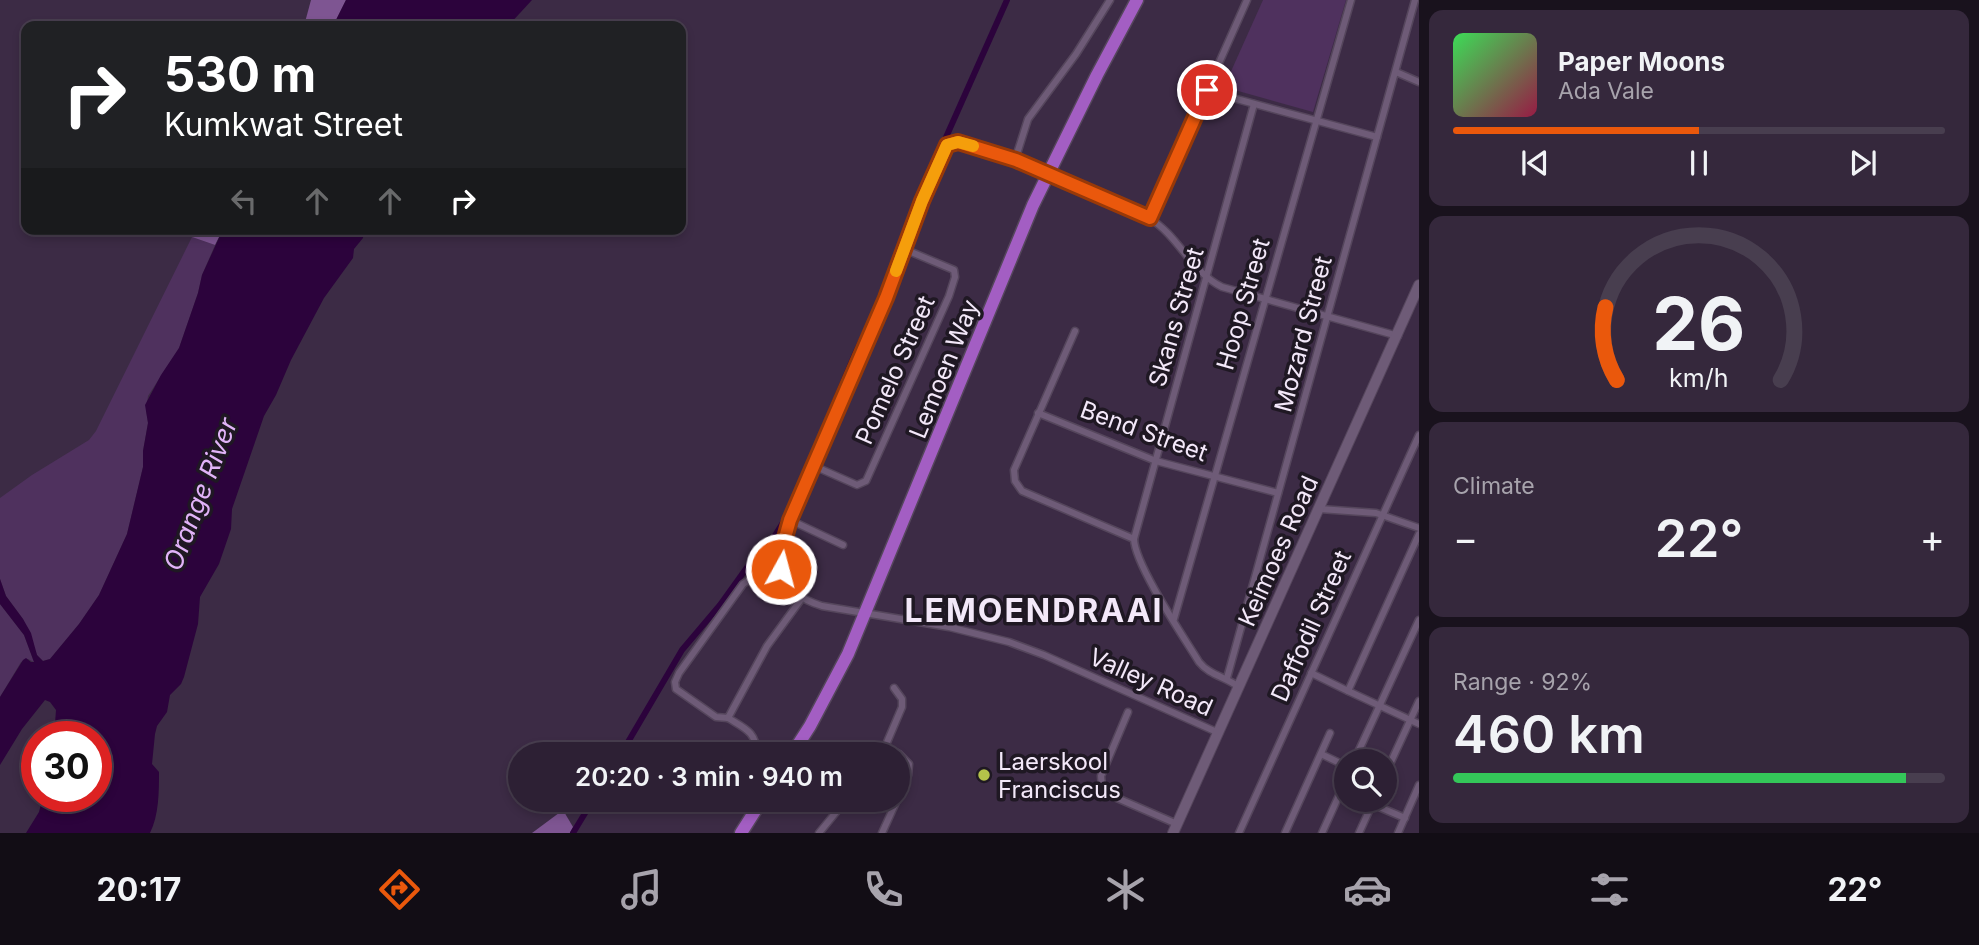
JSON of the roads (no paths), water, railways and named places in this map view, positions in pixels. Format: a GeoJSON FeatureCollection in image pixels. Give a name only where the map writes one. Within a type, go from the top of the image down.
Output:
{"type":"FeatureCollection","features":[{"type":"Feature","properties":{"kind":"highway","name":"Lemoen Way"},"geometry":{"type":"LineString","coordinates":[[799,742],[835,682],[866,614],[1049,173],[1137,0]]}},
{"type":"Feature","properties":{"kind":"highway"},"geometry":{"type":"LineString","coordinates":[[741,833],[754,812]]}},
{"type":"Feature","properties":{"kind":"street"},"geometry":{"type":"LineString","coordinates":[[1016,160],[1028,119],[1076,54],[1110,0]]}},
{"type":"Feature","properties":{"kind":"street"},"geometry":{"type":"LineString","coordinates":[[1150,218],[1247,0]]}},
{"type":"Feature","properties":{"kind":"street","name":"Hoop Street"},"geometry":{"type":"LineString","coordinates":[[1174,619],[1351,0]]}},
{"type":"Feature","properties":{"kind":"street","name":"Mozard Street"},"geometry":{"type":"LineString","coordinates":[[1227,678],[1415,0]]}},
{"type":"Feature","properties":{"kind":"street"},"geometry":{"type":"LineString","coordinates":[[1396,72],[1419,82]]}},
{"type":"Feature","properties":{"kind":"street"},"geometry":{"type":"LineString","coordinates":[[1207,90],[1377,137]]}},
{"type":"Feature","properties":{"kind":"street","name":"Skans Street"},"geometry":{"type":"LineString","coordinates":[[1134,539],[1254,104]]}},
{"type":"Feature","properties":{"kind":"street"},"geometry":{"type":"LineString","coordinates":[[728,718],[767,646],[802,598],[792,589],[781,569],[781,552],[790,520],[886,298],[947,145],[952,143],[978,147],[1016,160],[1150,218],[1169,235],[1207,279],[1222,287],[1398,336]]}},
{"type":"Feature","properties":{"kind":"street","name":"Pomelo Street"},"geometry":{"type":"LineString","coordinates":[[814,466],[857,485],[866,481],[948,296],[955,277],[954,270],[904,250]]}},
{"type":"Feature","properties":{"kind":"street","name":"Keimoes Road"},"geometry":{"type":"LineString","coordinates":[[1175,828],[1419,285]]}},
{"type":"Feature","properties":{"kind":"street"},"geometry":{"type":"LineString","coordinates":[[1075,331],[1014,470],[1013,476],[1018,488],[1134,539],[1137,556],[1202,666],[1239,687]]}},
{"type":"Feature","properties":{"kind":"street","name":"Bend Street"},"geometry":{"type":"LineString","coordinates":[[1038,413],[1156,461],[1278,493]]}},
{"type":"Feature","properties":{"kind":"street","name":"Daffodil Street"},"geometry":{"type":"LineString","coordinates":[[1239,833],[1419,435]]}},
{"type":"Feature","properties":{"kind":"street"},"geometry":{"type":"LineString","coordinates":[[1320,509],[1382,514],[1419,531],[1348,691]]}},
{"type":"Feature","properties":{"kind":"street"},"geometry":{"type":"LineString","coordinates":[[790,520],[843,545]]}},
{"type":"Feature","properties":{"kind":"street"},"geometry":{"type":"LineString","coordinates":[[756,742],[753,735],[728,718],[716,717],[680,694],[675,682],[692,653],[743,584],[757,575],[781,569]]}},
{"type":"Feature","properties":{"kind":"street","name":"Valley Road"},"geometry":{"type":"LineString","coordinates":[[802,598],[822,606],[960,629],[1009,642],[1219,733]]}},
{"type":"Feature","properties":{"kind":"street"},"geometry":{"type":"LineString","coordinates":[[1359,749],[1419,620]]}},
{"type":"Feature","properties":{"kind":"street"},"geometry":{"type":"LineString","coordinates":[[1311,673],[1419,724]]}},
{"type":"Feature","properties":{"kind":"street"},"geometry":{"type":"LineString","coordinates":[[888,742],[902,707],[902,699],[894,688]]}},
{"type":"Feature","properties":{"kind":"street"},"geometry":{"type":"LineString","coordinates":[[1397,749],[1419,701]]}},
{"type":"Feature","properties":{"kind":"street"},"geometry":{"type":"LineString","coordinates":[[1128,712],[1101,776],[1102,787],[1116,798],[1175,828]]}},
{"type":"Feature","properties":{"kind":"street"},"geometry":{"type":"LineString","coordinates":[[1285,833],[1330,733]]}},
{"type":"Feature","properties":{"kind":"street"},"geometry":{"type":"LineString","coordinates":[[1321,754],[1334,760]]}},
{"type":"Feature","properties":{"kind":"street"},"geometry":{"type":"LineString","coordinates":[[1398,833],[1419,785]]}},
{"type":"Feature","properties":{"kind":"street"},"geometry":{"type":"LineString","coordinates":[[1322,833],[1334,806]]}},
{"type":"Feature","properties":{"kind":"street"},"geometry":{"type":"LineString","coordinates":[[819,833],[836,812]]}},
{"type":"Feature","properties":{"kind":"street"},"geometry":{"type":"LineString","coordinates":[[883,833],[892,812]]}},
{"type":"Feature","properties":{"kind":"street"},"geometry":{"type":"LineString","coordinates":[[1359,833],[1368,812]]}},
{"type":"Feature","properties":{"kind":"street"},"geometry":{"type":"LineString","coordinates":[[1393,812],[1405,818]]}},
{"type":"Feature","properties":{"kind":"water"},"geometry":{"type":"Polygon","coordinates":[[[346,0],[532,0],[513,21],[336,21],[346,0]]]}},
{"type":"Feature","properties":{"kind":"water","name":"Orange River"},"geometry":{"type":"Polygon","coordinates":[[[220,235],[363,235],[354,249],[353,258],[324,298],[264,416],[232,509],[231,529],[219,564],[200,597],[198,624],[184,677],[170,695],[167,712],[157,726],[152,764],[159,772],[159,795],[150,833],[26,833],[39,812],[112,812],[112,721],[55,721],[56,710],[45,700],[28,721],[21,721],[21,731],[0,765],[0,697],[23,660],[26,658],[34,662],[24,635],[0,604],[0,579],[6,596],[31,633],[37,655],[43,661],[50,659],[99,595],[127,534],[143,467],[148,423],[145,405],[179,348],[202,275],[220,235]]]}},
{"type":"Feature","properties":{"kind":"waterway"},"geometry":{"type":"LineString","coordinates":[[628,742],[682,650],[748,566],[766,550],[787,516],[880,301],[931,171],[1007,0]]}},
{"type":"Feature","properties":{"kind":"waterway"},"geometry":{"type":"LineString","coordinates":[[573,833],[586,812]]}},
{"type":"Feature","properties":{"kind":"place","name":"Laerskool Franciscus"},"geometry":{"type":"Point","coordinates":[984,775]}},
{"type":"Feature","properties":{"kind":"district","name":"LEMOENDRAAI"},"geometry":{"type":"Point","coordinates":[1034,610]}}]}
